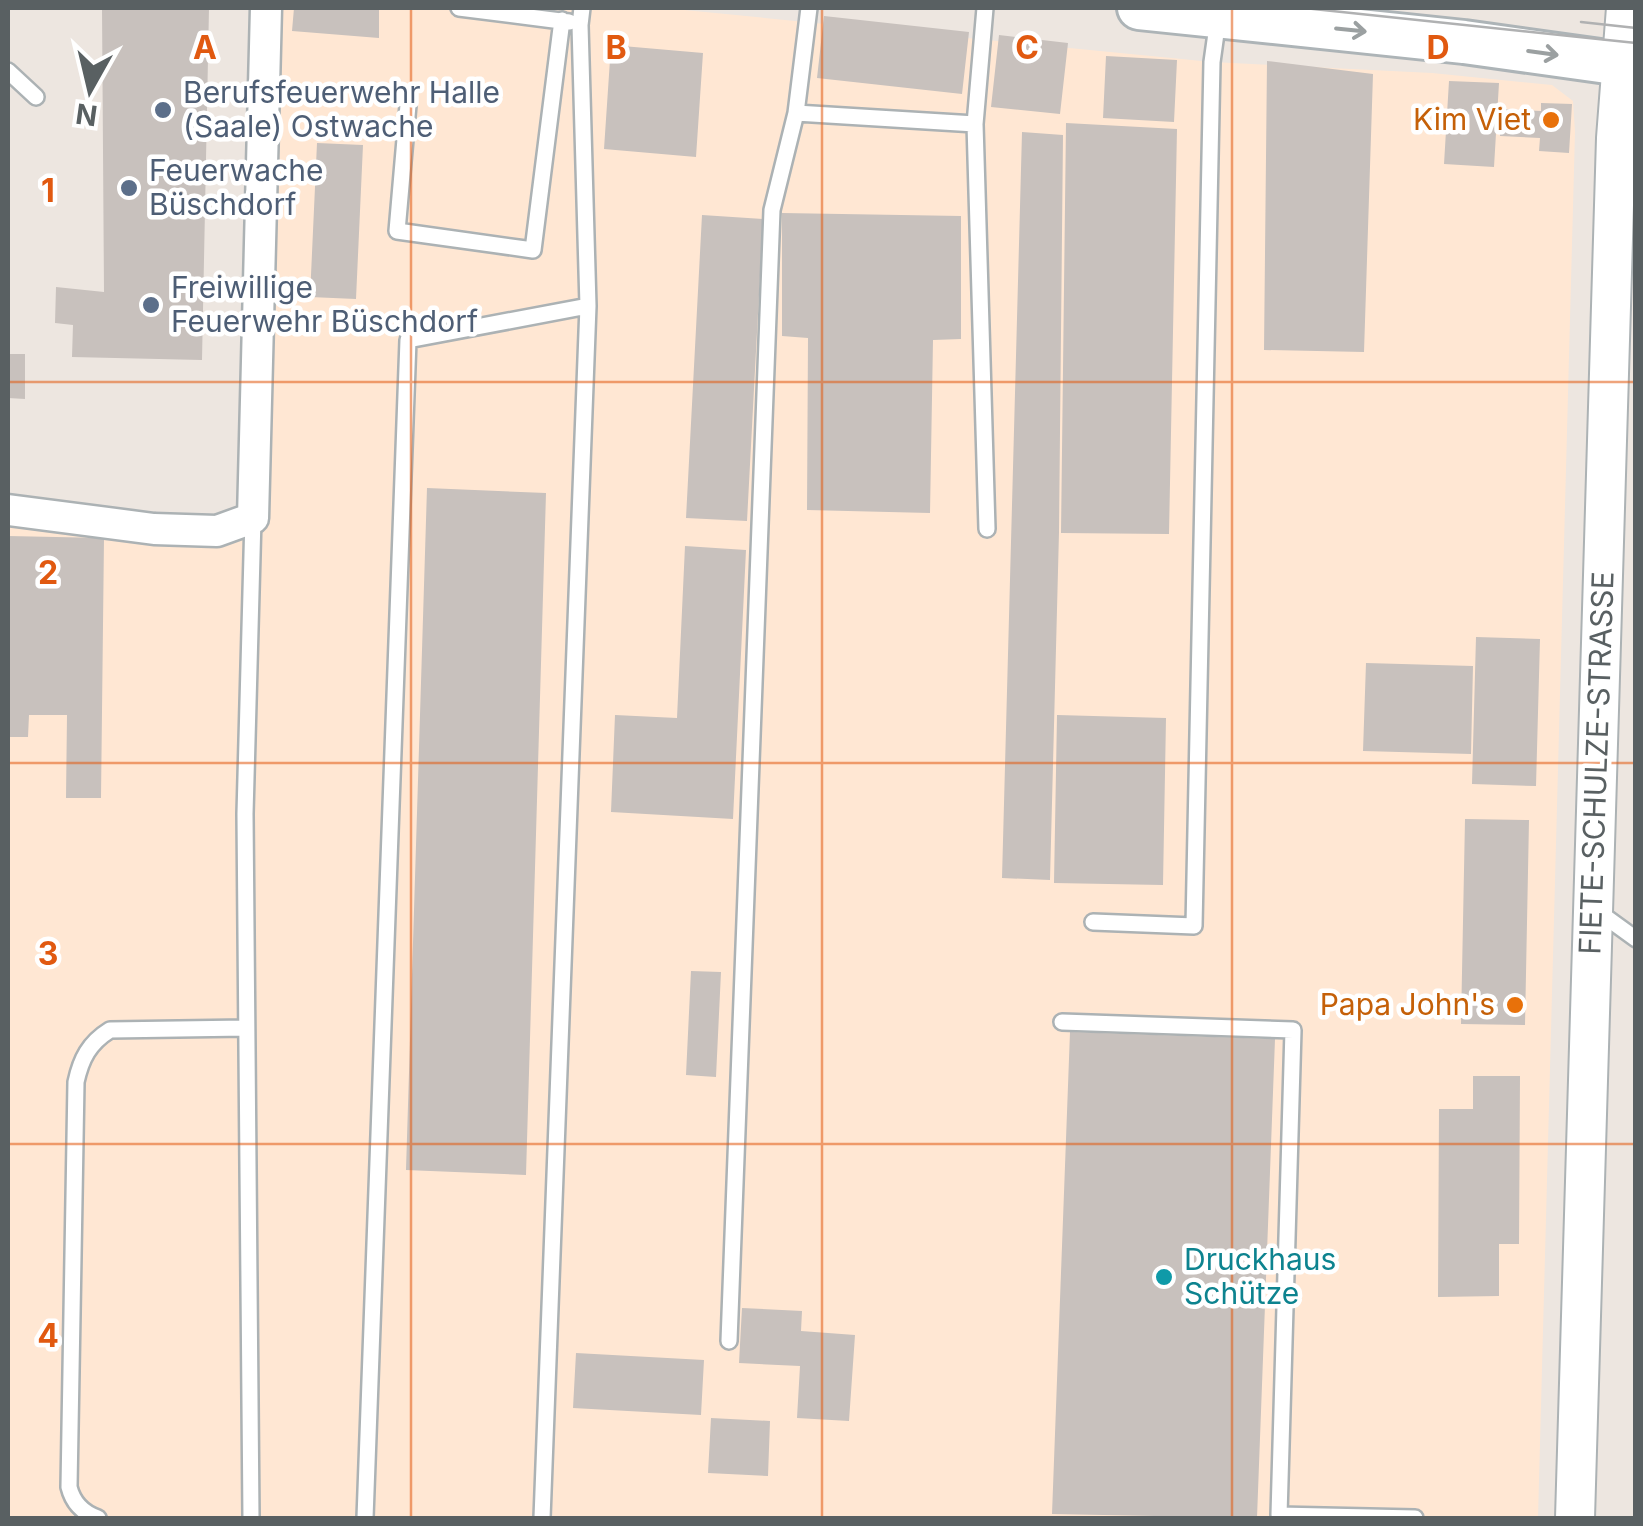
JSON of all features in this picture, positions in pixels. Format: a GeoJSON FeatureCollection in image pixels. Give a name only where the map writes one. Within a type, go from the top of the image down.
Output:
{"type":"FeatureCollection","features":[{"type":"Feature","properties":{"kind":"main road"},"geometry":{"type":"LineString","coordinates":[[1138,8],[1445,40],[1628,65]]}},
{"type":"Feature","properties":{"kind":"street"},"geometry":{"type":"LineString","coordinates":[[8,510],[154,529],[218,531],[253,518],[266,8]]}},
{"type":"Feature","properties":{"kind":"street","name":"FIETE-SCHULZE-STRASSE"},"geometry":{"type":"LineString","coordinates":[[1574,1518],[1616,138],[1628,65],[1626,8]]}},
{"type":"Feature","properties":{"kind":"lane"},"geometry":{"type":"LineString","coordinates":[[459,8],[580,25]]}},
{"type":"Feature","properties":{"kind":"lane"},"geometry":{"type":"LineString","coordinates":[[542,1518],[588,306],[582,8]]}},
{"type":"Feature","properties":{"kind":"lane"},"geometry":{"type":"LineString","coordinates":[[729,1341],[772,210],[796,113],[809,8]]}},
{"type":"Feature","properties":{"kind":"lane"},"geometry":{"type":"LineString","coordinates":[[985,8],[976,124],[986,528]]}},
{"type":"Feature","properties":{"kind":"lane"},"geometry":{"type":"LineString","coordinates":[[1093,922],[1194,926],[1212,62],[1219,16]]}},
{"type":"Feature","properties":{"kind":"lane"},"geometry":{"type":"LineString","coordinates":[[408,104],[397,230],[533,250],[562,20]]}},
{"type":"Feature","properties":{"kind":"lane"},"geometry":{"type":"LineString","coordinates":[[8,71],[36,97]]}},
{"type":"Feature","properties":{"kind":"lane"},"geometry":{"type":"LineString","coordinates":[[796,113],[976,124]]}},
{"type":"Feature","properties":{"kind":"lane"},"geometry":{"type":"LineString","coordinates":[[365,1518],[408,340],[588,306]]}},
{"type":"Feature","properties":{"kind":"lane"},"geometry":{"type":"LineString","coordinates":[[250,1518],[244,814],[253,518]]}},
{"type":"Feature","properties":{"kind":"lane"},"geometry":{"type":"LineString","coordinates":[[1592,908],[1636,939]]}},
{"type":"Feature","properties":{"kind":"lane"},"geometry":{"type":"LineString","coordinates":[[1062,1022],[1293,1030],[1279,1514],[1415,1518]]}},
{"type":"Feature","properties":{"kind":"lane"},"geometry":{"type":"LineString","coordinates":[[98,1518],[80,1508],[69,1488],[76,1082],[80,1064],[88,1049],[110,1030],[246,1028]]}},
{"type":"Feature","properties":{"kind":"shaded area"},"geometry":{"type":"Polygon","coordinates":[[[266,8],[664,8],[1212,62],[1432,73],[1552,85],[1573,101],[1538,1518],[8,1518],[8,517],[252,534],[266,8]]]}},
{"type":"Feature","properties":{"kind":"building"},"geometry":{"type":"Polygon","coordinates":[[[102,8],[209,8],[202,360],[72,357],[73,325],[55,323],[56,287],[104,292],[102,8]]]}},
{"type":"Feature","properties":{"kind":"building"},"geometry":{"type":"Polygon","coordinates":[[[294,8],[379,8],[379,38],[292,31],[294,8]]]}},
{"type":"Feature","properties":{"kind":"building"},"geometry":{"type":"Polygon","coordinates":[[[824,16],[969,32],[962,94],[817,78],[824,16]]]}},
{"type":"Feature","properties":{"kind":"building"},"geometry":{"type":"Polygon","coordinates":[[[999,35],[1068,43],[1060,114],[991,107],[999,35]]]}},
{"type":"Feature","properties":{"kind":"building"},"geometry":{"type":"Polygon","coordinates":[[[611,45],[703,53],[696,157],[604,149],[611,45]]]}},
{"type":"Feature","properties":{"kind":"building"},"geometry":{"type":"Polygon","coordinates":[[[1106,56],[1177,60],[1174,122],[1103,118],[1106,56]]]}},
{"type":"Feature","properties":{"kind":"building"},"geometry":{"type":"Polygon","coordinates":[[[1267,61],[1373,74],[1364,352],[1264,350],[1267,61]]]}},
{"type":"Feature","properties":{"kind":"building"},"geometry":{"type":"Polygon","coordinates":[[[1449,81],[1499,83],[1494,167],[1444,164],[1449,81]]]}},
{"type":"Feature","properties":{"kind":"building"},"geometry":{"type":"Polygon","coordinates":[[[1541,103],[1572,104],[1569,153],[1539,151],[1540,138],[1500,136],[1501,109],[1541,111],[1541,103]]]}},
{"type":"Feature","properties":{"kind":"building"},"geometry":{"type":"Polygon","coordinates":[[[1066,123],[1177,129],[1169,534],[1061,533],[1066,123]]]}},
{"type":"Feature","properties":{"kind":"building"},"geometry":{"type":"Polygon","coordinates":[[[1022,132],[1063,135],[1050,880],[1002,878],[1022,132]]]}},
{"type":"Feature","properties":{"kind":"building"},"geometry":{"type":"Polygon","coordinates":[[[317,143],[363,145],[356,299],[310,297],[317,143]]]}},
{"type":"Feature","properties":{"kind":"building"},"geometry":{"type":"Polygon","coordinates":[[[782,213],[961,216],[961,339],[933,340],[930,513],[807,510],[808,338],[782,336],[782,213]]]}},
{"type":"Feature","properties":{"kind":"building"},"geometry":{"type":"Polygon","coordinates":[[[702,215],[763,219],[747,521],[686,518],[702,215]]]}},
{"type":"Feature","properties":{"kind":"building"},"geometry":{"type":"Polygon","coordinates":[[[8,354],[25,354],[25,399],[8,398],[8,354]]]}},
{"type":"Feature","properties":{"kind":"building"},"geometry":{"type":"Polygon","coordinates":[[[427,488],[546,493],[526,1175],[406,1170],[427,488]]]}},
{"type":"Feature","properties":{"kind":"building"},"geometry":{"type":"Polygon","coordinates":[[[8,536],[104,538],[101,798],[66,798],[67,715],[29,715],[28,737],[8,737],[8,536]]]}},
{"type":"Feature","properties":{"kind":"building"},"geometry":{"type":"Polygon","coordinates":[[[685,546],[746,550],[733,819],[611,812],[615,715],[677,718],[685,546]]]}},
{"type":"Feature","properties":{"kind":"building"},"geometry":{"type":"Polygon","coordinates":[[[1476,637],[1540,639],[1536,786],[1472,784],[1476,637]]]}},
{"type":"Feature","properties":{"kind":"building"},"geometry":{"type":"Polygon","coordinates":[[[1366,663],[1473,666],[1471,754],[1363,751],[1366,663]]]}},
{"type":"Feature","properties":{"kind":"building"},"geometry":{"type":"Polygon","coordinates":[[[1057,715],[1166,718],[1163,885],[1054,883],[1057,715]]]}},
{"type":"Feature","properties":{"kind":"building"},"geometry":{"type":"Polygon","coordinates":[[[1465,819],[1529,820],[1525,1025],[1461,1024],[1465,819]]]}},
{"type":"Feature","properties":{"kind":"building"},"geometry":{"type":"Polygon","coordinates":[[[691,971],[721,972],[716,1077],[686,1075],[691,971]]]}},
{"type":"Feature","properties":{"kind":"building","name":"Druckhaus Schütze"},"geometry":{"type":"Polygon","coordinates":[[[1070,1032],[1275,1039],[1257,1518],[1052,1514],[1070,1032]]]}},
{"type":"Feature","properties":{"kind":"building"},"geometry":{"type":"Polygon","coordinates":[[[1473,1076],[1520,1076],[1519,1244],[1499,1244],[1499,1296],[1438,1297],[1439,1109],[1473,1109],[1473,1076]]]}},
{"type":"Feature","properties":{"kind":"building"},"geometry":{"type":"Polygon","coordinates":[[[742,1308],[802,1311],[801,1331],[855,1335],[849,1421],[797,1418],[800,1366],[739,1363],[742,1308]]]}},
{"type":"Feature","properties":{"kind":"building"},"geometry":{"type":"Polygon","coordinates":[[[576,1353],[704,1360],[701,1415],[573,1408],[576,1353]]]}},
{"type":"Feature","properties":{"kind":"building"},"geometry":{"type":"Polygon","coordinates":[[[711,1418],[770,1421],[768,1476],[708,1473],[711,1418]]]}},
{"type":"Feature","properties":{"kind":"tram line"},"geometry":{"type":"LineString","coordinates":[[1304,8],[1636,43]]}},
{"type":"Feature","properties":{"kind":"tram line"},"geometry":{"type":"LineString","coordinates":[[1581,22],[1636,28]]}},
{"type":"Feature","properties":{"kind":"place","name":"Berufsfeuerwehr Halle (Saale) Ostwache"},"geometry":{"type":"Point","coordinates":[163,110]}},
{"type":"Feature","properties":{"kind":"place","name":"Kim Viet"},"geometry":{"type":"Point","coordinates":[1551,120]}},
{"type":"Feature","properties":{"kind":"place","name":"Feuerwache Büschdorf"},"geometry":{"type":"Point","coordinates":[129,188]}},
{"type":"Feature","properties":{"kind":"place","name":"Freiwillige Feuerwehr Büschdorf"},"geometry":{"type":"Point","coordinates":[151,305]}},
{"type":"Feature","properties":{"kind":"place","name":"Papa John's"},"geometry":{"type":"Point","coordinates":[1515,1005]}},
{"type":"Feature","properties":{"kind":"place","name":"Druckhaus Schütze"},"geometry":{"type":"Point","coordinates":[1164,1277]}}]}
